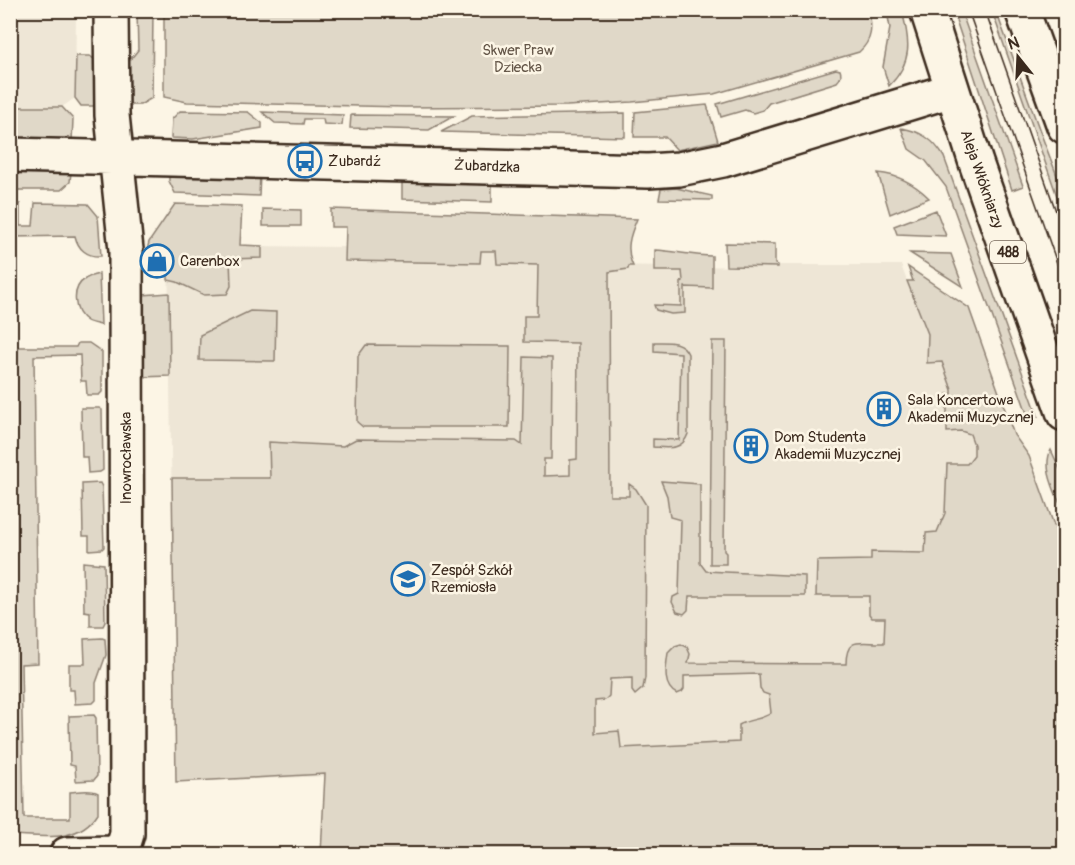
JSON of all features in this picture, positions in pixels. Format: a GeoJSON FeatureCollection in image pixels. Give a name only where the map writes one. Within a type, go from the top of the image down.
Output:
{"type":"FeatureCollection","features":[{"type":"Feature","properties":{"kind":"street","name":"Inowrocławska"},"geometry":{"type":"LineString","coordinates":[[67,855],[113,853],[123,846],[127,834],[126,260],[112,115],[111,10]]}},
{"type":"Feature","properties":{"kind":"street","name":"Aleja Włókniarzy"},"geometry":{"type":"LineString","coordinates":[[927,10],[952,90],[1065,414]]}},
{"type":"Feature","properties":{"kind":"street"},"geometry":{"type":"LineString","coordinates":[[1022,10],[1065,126]]}},
{"type":"Feature","properties":{"kind":"street","name":"Żubardzka"},"geometry":{"type":"LineString","coordinates":[[10,155],[648,171],[679,169],[723,160],[952,90]]}},
{"type":"Feature","properties":{"kind":"shaded area"},"geometry":{"type":"Polygon","coordinates":[[[10,11],[76,11],[75,98],[62,107],[11,107],[10,11]]]}},
{"type":"Feature","properties":{"kind":"shaded area"},"geometry":{"type":"Polygon","coordinates":[[[240,246],[345,247],[345,261],[480,263],[480,251],[497,251],[497,264],[778,267],[778,265],[901,265],[907,281],[920,282],[979,432],[969,582],[719,761],[176,782],[168,250],[240,246]]]}},
{"type":"Feature","properties":{"kind":"green space"},"geometry":{"type":"Polygon","coordinates":[[[137,11],[153,11],[152,98],[140,105],[128,105],[126,65],[138,50],[137,11]]]}},
{"type":"Feature","properties":{"kind":"green space","name":"Skwer Praw Dziecka"},"geometry":{"type":"Polygon","coordinates":[[[164,11],[869,11],[871,22],[869,38],[859,52],[714,94],[567,106],[405,107],[187,102],[164,97],[164,11]]]}},
{"type":"Feature","properties":{"kind":"green space"},"geometry":{"type":"Polygon","coordinates":[[[887,11],[902,11],[908,42],[906,60],[889,86],[883,67],[890,28],[887,11]]]}},
{"type":"Feature","properties":{"kind":"green space"},"geometry":{"type":"Polygon","coordinates":[[[953,11],[961,11],[1023,186],[1012,190],[953,11]]]}},
{"type":"Feature","properties":{"kind":"green space"},"geometry":{"type":"Polygon","coordinates":[[[992,11],[996,11],[1064,194],[1064,216],[992,11]]]}},
{"type":"Feature","properties":{"kind":"green space"},"geometry":{"type":"Polygon","coordinates":[[[76,56],[90,56],[96,61],[98,106],[81,106],[75,98],[76,56]]]}},
{"type":"Feature","properties":{"kind":"green space"},"geometry":{"type":"Polygon","coordinates":[[[836,69],[841,73],[837,82],[769,103],[763,110],[753,113],[745,110],[721,117],[717,104],[836,69]]]}},
{"type":"Feature","properties":{"kind":"green space"},"geometry":{"type":"Polygon","coordinates":[[[707,105],[718,141],[677,150],[665,137],[634,137],[635,112],[707,105]]]}},
{"type":"Feature","properties":{"kind":"green space"},"geometry":{"type":"Polygon","coordinates":[[[11,107],[62,107],[73,119],[72,141],[11,139],[11,107]]]}},
{"type":"Feature","properties":{"kind":"green space"},"geometry":{"type":"Polygon","coordinates":[[[180,111],[248,112],[262,123],[262,128],[193,139],[171,138],[172,119],[180,111]]]}},
{"type":"Feature","properties":{"kind":"green space"},"geometry":{"type":"Polygon","coordinates":[[[262,112],[343,115],[342,125],[324,124],[323,119],[304,119],[303,124],[275,123],[262,112]]]}},
{"type":"Feature","properties":{"kind":"green space"},"geometry":{"type":"Polygon","coordinates":[[[625,113],[625,137],[441,132],[472,116],[625,113]]]}},
{"type":"Feature","properties":{"kind":"green space"},"geometry":{"type":"Polygon","coordinates":[[[351,115],[454,116],[429,130],[350,128],[351,115]]]}},
{"type":"Feature","properties":{"kind":"green space"},"geometry":{"type":"Polygon","coordinates":[[[901,128],[915,131],[926,137],[944,157],[1038,416],[1029,419],[946,187],[926,161],[909,149],[901,128]]]}},
{"type":"Feature","properties":{"kind":"green space"},"geometry":{"type":"Polygon","coordinates":[[[11,170],[71,172],[70,182],[61,190],[11,190],[11,170]]]}},
{"type":"Feature","properties":{"kind":"green space"},"geometry":{"type":"Polygon","coordinates":[[[169,172],[260,174],[259,196],[175,193],[169,181],[169,172]]]}},
{"type":"Feature","properties":{"kind":"green space"},"geometry":{"type":"Polygon","coordinates":[[[878,173],[906,181],[929,198],[890,214],[878,173]]]}},
{"type":"Feature","properties":{"kind":"green space"},"geometry":{"type":"Polygon","coordinates":[[[405,178],[490,180],[492,202],[402,199],[402,182],[405,178]]]}},
{"type":"Feature","properties":{"kind":"green space"},"geometry":{"type":"Polygon","coordinates":[[[676,188],[712,196],[712,200],[659,199],[661,189],[676,188]]]}},
{"type":"Feature","properties":{"kind":"green space"},"geometry":{"type":"Polygon","coordinates":[[[35,203],[88,204],[98,216],[101,256],[91,255],[84,251],[78,245],[75,236],[11,237],[11,204],[20,204],[20,226],[33,226],[35,203]]]}},
{"type":"Feature","properties":{"kind":"green space"},"geometry":{"type":"Polygon","coordinates":[[[175,204],[242,206],[240,245],[262,246],[262,258],[230,259],[231,286],[227,294],[204,295],[168,280],[168,250],[147,250],[149,242],[175,204]]]}},
{"type":"Feature","properties":{"kind":"green space"},"geometry":{"type":"Polygon","coordinates":[[[263,209],[301,210],[301,226],[263,226],[263,209]]]}},
{"type":"Feature","properties":{"kind":"green space"},"geometry":{"type":"Polygon","coordinates":[[[331,209],[637,219],[629,242],[629,254],[633,266],[609,272],[610,496],[629,496],[629,484],[636,489],[646,505],[645,678],[643,688],[635,695],[632,691],[632,678],[610,679],[609,696],[605,700],[595,701],[595,733],[619,731],[621,748],[739,742],[739,725],[771,713],[769,695],[763,693],[760,688],[759,674],[684,676],[682,692],[677,694],[672,691],[667,682],[666,670],[668,653],[675,646],[681,644],[687,647],[690,654],[688,663],[846,664],[852,645],[862,642],[884,643],[885,618],[872,618],[869,614],[869,596],[816,596],[817,561],[871,560],[871,552],[925,553],[926,533],[937,532],[945,513],[947,464],[967,464],[974,455],[974,445],[970,434],[961,431],[947,432],[947,394],[952,394],[952,390],[942,362],[927,363],[928,334],[907,281],[913,281],[908,267],[969,308],[1014,435],[1029,456],[1055,528],[1064,545],[1064,854],[321,854],[325,774],[176,782],[172,478],[270,478],[269,442],[343,446],[356,439],[516,441],[522,445],[524,357],[552,358],[551,459],[544,459],[544,476],[570,475],[570,460],[577,459],[578,343],[524,342],[524,316],[537,316],[538,265],[497,264],[496,251],[481,251],[480,263],[345,261],[346,227],[331,227],[331,209]]]}},
{"type":"Feature","properties":{"kind":"green space"},"geometry":{"type":"Polygon","coordinates":[[[936,210],[946,236],[897,234],[894,226],[936,210]]]}},
{"type":"Feature","properties":{"kind":"green space"},"geometry":{"type":"Polygon","coordinates":[[[725,243],[775,244],[775,264],[778,267],[726,266],[725,243]]]}},
{"type":"Feature","properties":{"kind":"green space"},"geometry":{"type":"Polygon","coordinates":[[[655,250],[712,256],[712,288],[685,287],[685,313],[671,314],[656,310],[654,305],[681,306],[681,282],[683,281],[682,271],[655,271],[655,250]]]}},
{"type":"Feature","properties":{"kind":"green space"},"geometry":{"type":"Polygon","coordinates":[[[910,253],[951,254],[963,287],[910,253]]]}},
{"type":"Feature","properties":{"kind":"green space"},"geometry":{"type":"Polygon","coordinates":[[[99,274],[101,325],[88,322],[82,317],[76,300],[80,283],[88,277],[99,274]]]}},
{"type":"Feature","properties":{"kind":"green space"},"geometry":{"type":"Polygon","coordinates":[[[169,293],[170,376],[140,377],[142,295],[169,293]]]}},
{"type":"Feature","properties":{"kind":"green space"},"geometry":{"type":"Polygon","coordinates":[[[250,311],[276,312],[275,361],[199,360],[200,335],[250,311]]]}},
{"type":"Feature","properties":{"kind":"green space"},"geometry":{"type":"Polygon","coordinates":[[[712,341],[726,341],[724,551],[726,564],[710,564],[712,341]]]}},
{"type":"Feature","properties":{"kind":"green space"},"geometry":{"type":"Polygon","coordinates":[[[654,342],[678,344],[688,354],[688,434],[682,443],[674,447],[653,447],[653,439],[679,440],[681,353],[654,351],[654,342]]]}},
{"type":"Feature","properties":{"kind":"green space"},"geometry":{"type":"Polygon","coordinates":[[[78,343],[89,343],[102,352],[102,392],[99,395],[87,395],[86,381],[81,381],[80,355],[34,356],[38,663],[21,664],[24,818],[70,818],[70,792],[84,791],[98,793],[98,813],[90,823],[70,834],[47,837],[11,835],[11,347],[76,347],[78,343]]]}},
{"type":"Feature","properties":{"kind":"green space"},"geometry":{"type":"Polygon","coordinates":[[[366,345],[510,346],[509,427],[363,427],[357,422],[358,356],[366,345]]]}},
{"type":"Feature","properties":{"kind":"green space"},"geometry":{"type":"Polygon","coordinates":[[[81,408],[102,410],[103,470],[100,472],[88,473],[87,457],[82,457],[81,408]]]}},
{"type":"Feature","properties":{"kind":"green space"},"geometry":{"type":"Polygon","coordinates":[[[1051,450],[1064,478],[1064,515],[1049,474],[1048,457],[1051,450]]]}},
{"type":"Feature","properties":{"kind":"green space"},"geometry":{"type":"Polygon","coordinates":[[[661,481],[700,484],[700,563],[706,571],[805,576],[805,596],[689,596],[688,610],[684,614],[677,612],[672,602],[673,597],[679,594],[681,520],[670,517],[667,496],[661,481]]]}},
{"type":"Feature","properties":{"kind":"green space"},"geometry":{"type":"Polygon","coordinates":[[[100,483],[104,547],[89,550],[89,536],[83,536],[82,484],[100,483]]]}},
{"type":"Feature","properties":{"kind":"green space"},"geometry":{"type":"Polygon","coordinates":[[[83,562],[104,564],[105,622],[103,626],[90,626],[90,612],[84,611],[83,562]]]}},
{"type":"Feature","properties":{"kind":"green space"},"geometry":{"type":"Polygon","coordinates":[[[84,639],[105,639],[106,655],[96,683],[96,700],[93,703],[75,704],[74,690],[69,690],[69,664],[85,664],[84,639]]]}},
{"type":"Feature","properties":{"kind":"green space"},"geometry":{"type":"Polygon","coordinates":[[[94,715],[96,718],[97,776],[94,780],[76,781],[75,766],[70,765],[69,716],[94,715]]]}},
{"type":"Feature","properties":{"kind":"tram line"},"geometry":{"type":"LineString","coordinates":[[968,10],[1064,283]]}},
{"type":"Feature","properties":{"kind":"tram line"},"geometry":{"type":"LineString","coordinates":[[985,10],[1064,234]]}},
{"type":"Feature","properties":{"kind":"place","name":"Żubardź"},"geometry":{"type":"Point","coordinates":[305,161]}},
{"type":"Feature","properties":{"kind":"place","name":"Carenbox"},"geometry":{"type":"Point","coordinates":[157,261]}},
{"type":"Feature","properties":{"kind":"place","name":"Sala Koncertowa Akademii Muzycznej"},"geometry":{"type":"Point","coordinates":[884,409]}},
{"type":"Feature","properties":{"kind":"place","name":"Dom Studenta Akademii Muzycznej"},"geometry":{"type":"Point","coordinates":[751,446]}},
{"type":"Feature","properties":{"kind":"place","name":"Zespół Szkół Rzemiosła"},"geometry":{"type":"Point","coordinates":[408,579]}}]}
